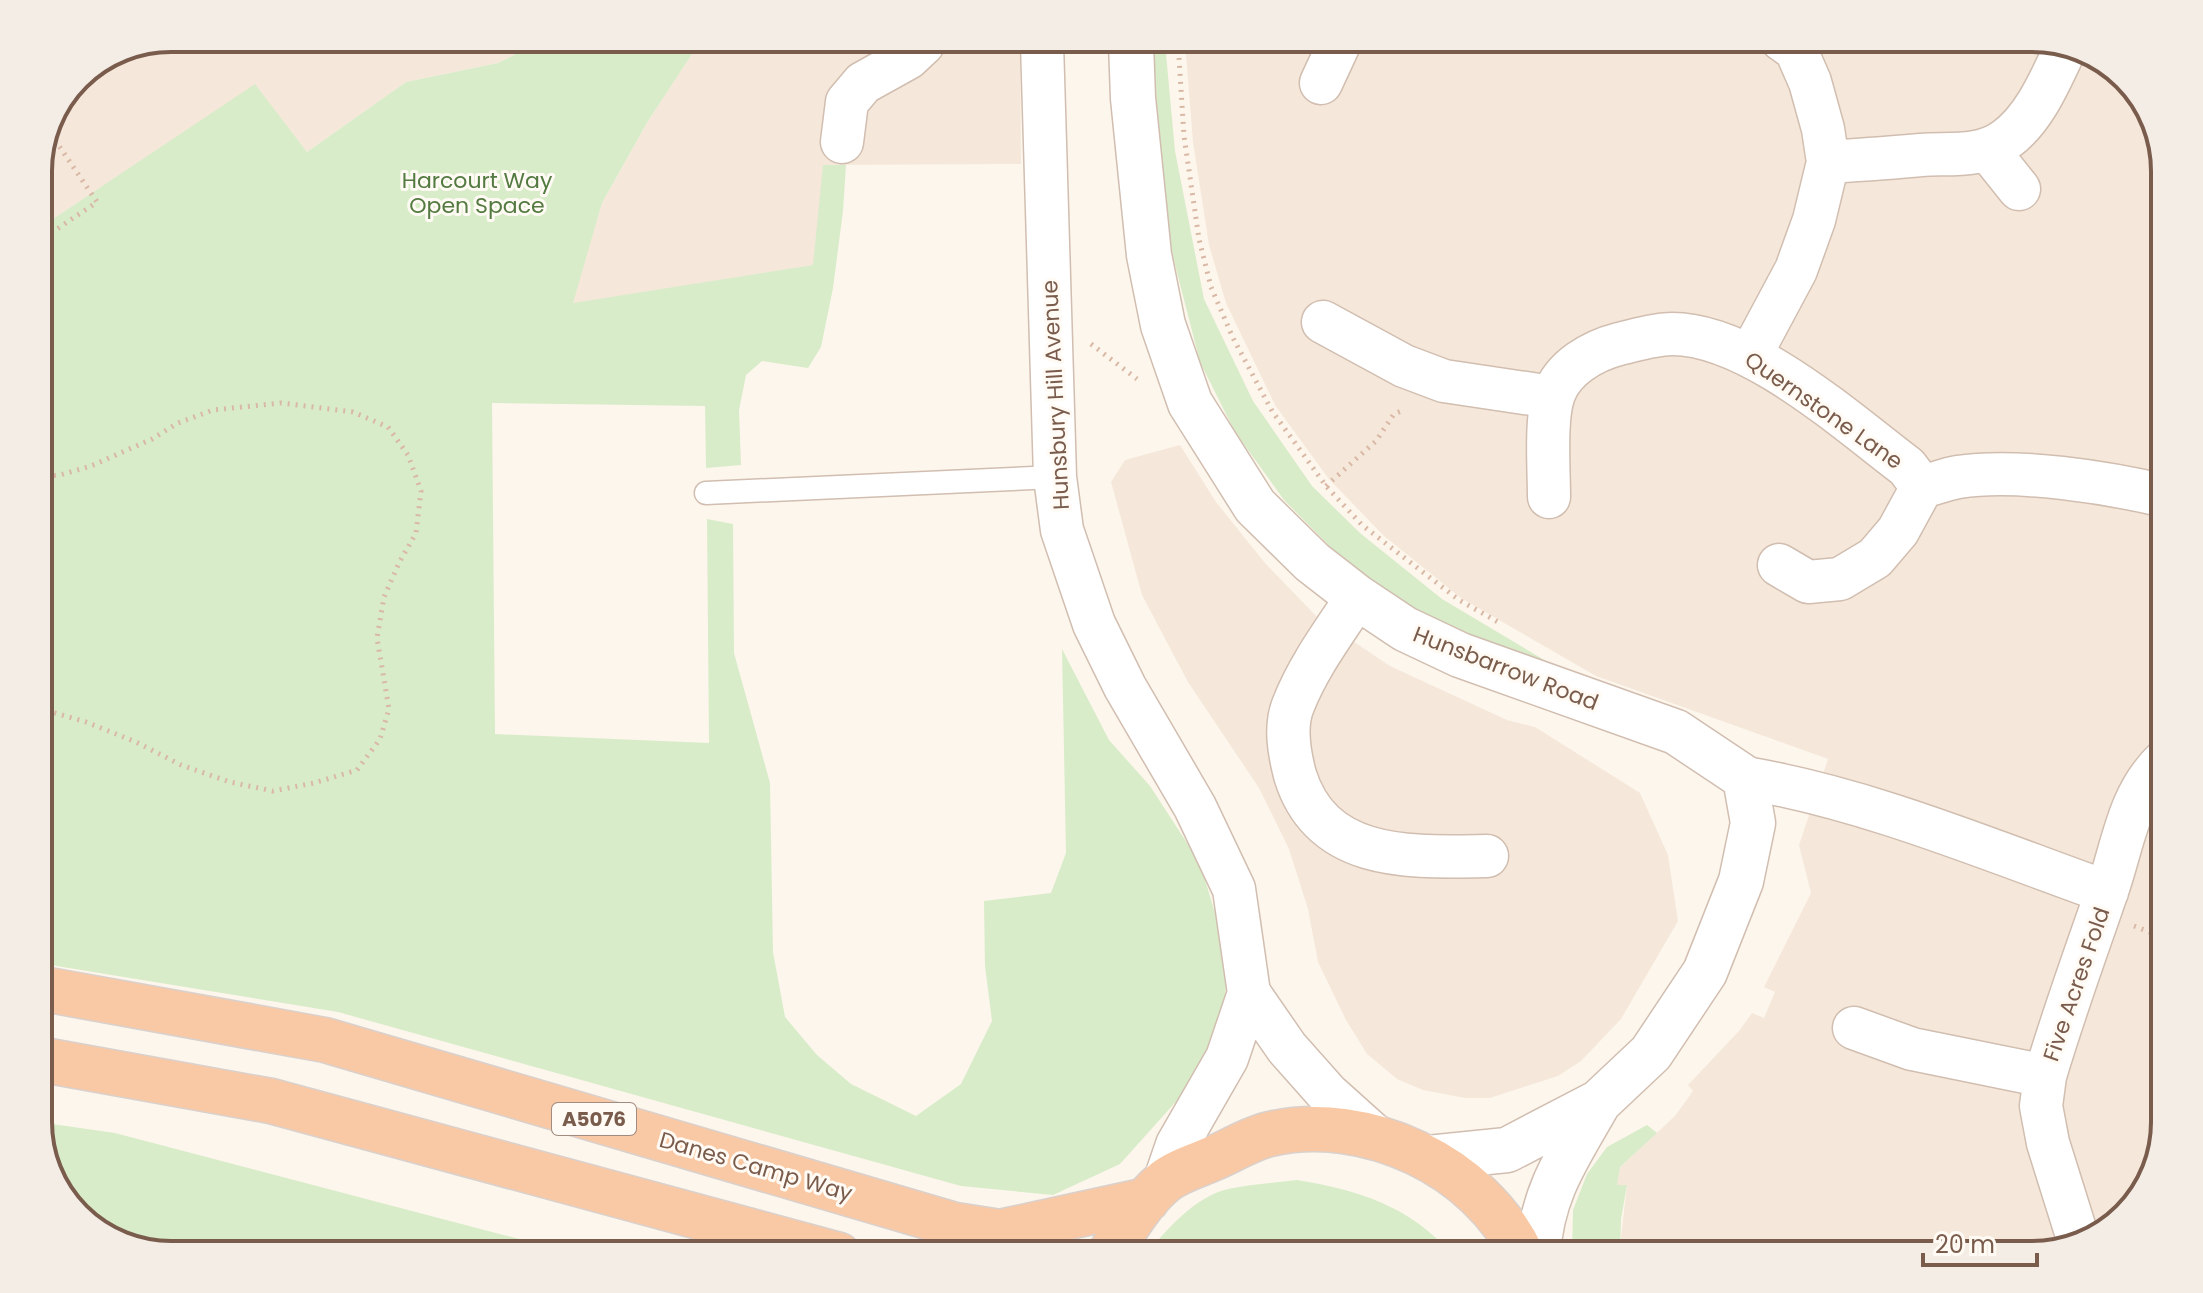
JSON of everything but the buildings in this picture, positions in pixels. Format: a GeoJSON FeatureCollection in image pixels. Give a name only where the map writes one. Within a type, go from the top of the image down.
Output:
{"type":"FeatureCollection","features":[{"type":"Feature","properties":{"kind":"highway","name":"Danes Camp Way"},"geometry":{"type":"LineString","coordinates":[[52,991],[325,1040],[955,1225],[1000,1232],[1156,1190],[1269,1134],[1323,1129],[1376,1137],[1428,1158],[1483,1199],[1515,1241]]}},
{"type":"Feature","properties":{"kind":"highway"},"geometry":{"type":"LineString","coordinates":[[52,1062],[271,1101],[787,1241]]}},
{"type":"Feature","properties":{"kind":"highway"},"geometry":{"type":"LineString","coordinates":[[1119,1241],[1156,1190]]}},
{"type":"Feature","properties":{"kind":"street"},"geometry":{"type":"LineString","coordinates":[[842,142],[847,102],[863,83],[914,52]]}},
{"type":"Feature","properties":{"kind":"street","name":"Hunsbury Hill Avenue"},"geometry":{"type":"LineString","coordinates":[[1042,52],[1055,477],[1062,530],[1094,624],[1125,687],[1195,807],[1234,889],[1249,993],[1287,1048],[1327,1093],[1376,1137]]}},
{"type":"Feature","properties":{"kind":"street","name":"Hunsbarrow Road"},"geometry":{"type":"LineString","coordinates":[[1131,52],[1149,255],[1163,325],[1190,403],[1255,506],[1312,562],[1405,629],[1460,655],[1676,732],[1745,778],[1776,783],[1879,812],[2107,892]]}},
{"type":"Feature","properties":{"kind":"street"},"geometry":{"type":"LineString","coordinates":[[1321,83],[1335,52]]}},
{"type":"Feature","properties":{"kind":"street"},"geometry":{"type":"LineString","coordinates":[[1750,356],[1796,270],[1814,220],[1828,162],[1810,82],[1797,52]]}},
{"type":"Feature","properties":{"kind":"street"},"geometry":{"type":"LineString","coordinates":[[1828,162],[1962,155],[1987,149],[2005,140],[2026,120],[2061,56]]}},
{"type":"Feature","properties":{"kind":"street"},"geometry":{"type":"LineString","coordinates":[[1987,149],[2019,189]]}},
{"type":"Feature","properties":{"kind":"street"},"geometry":{"type":"LineString","coordinates":[[1323,322],[1404,366],[1444,381],[1552,397],[1549,497]]}},
{"type":"Feature","properties":{"kind":"street","name":"Quernstone Lane"},"geometry":{"type":"LineString","coordinates":[[1552,397],[1560,381],[1578,363],[1607,347],[1670,333],[1702,337],[1750,356],[1810,395],[1907,467],[1922,487]]}},
{"type":"Feature","properties":{"kind":"street","name":"Quernstone Lane"},"geometry":{"type":"LineString","coordinates":[[1779,565],[1808,582],[1840,579],[1875,558],[1898,531],[1922,487],[1959,477],[2009,474],[2122,486],[2151,493]]}},
{"type":"Feature","properties":{"kind":"street"},"geometry":{"type":"LineString","coordinates":[[1357,597],[1292,705],[1288,730],[1291,759],[1299,788],[1312,812],[1330,830],[1364,847],[1409,857],[1487,856]]}},
{"type":"Feature","properties":{"kind":"street","name":"Five Acres Fold"},"geometry":{"type":"LineString","coordinates":[[2076,1233],[2048,1143],[2041,1106],[2045,1076],[2134,803],[2151,774]]}},
{"type":"Feature","properties":{"kind":"street"},"geometry":{"type":"LineString","coordinates":[[1428,1158],[1507,1150],[1599,1102],[1651,1053],[1705,972],[1741,881],[1753,823],[1745,778]]}},
{"type":"Feature","properties":{"kind":"street","name":"Hunsbury Hill Avenue"},"geometry":{"type":"LineString","coordinates":[[1156,1190],[1177,1145],[1227,1058],[1249,993]]}},
{"type":"Feature","properties":{"kind":"street","name":"Five Acres Fold"},"geometry":{"type":"LineString","coordinates":[[1854,1028],[1912,1049],[2045,1076]]}},
{"type":"Feature","properties":{"kind":"street"},"geometry":{"type":"LineString","coordinates":[[1539,1241],[1551,1188],[1599,1102]]}},
{"type":"Feature","properties":{"kind":"lane"},"geometry":{"type":"LineString","coordinates":[[706,493],[1055,477]]}},
{"type":"Feature","properties":{"kind":"path"},"geometry":{"type":"LineString","coordinates":[[1179,52],[1184,136],[1199,239],[1211,287],[1233,338],[1272,411],[1326,486],[1362,525],[1446,591],[1508,628]]}},
{"type":"Feature","properties":{"kind":"path"},"geometry":{"type":"LineString","coordinates":[[52,233],[97,202],[56,141]]}},
{"type":"Feature","properties":{"kind":"path"},"geometry":{"type":"LineString","coordinates":[[1050,313],[1148,386]]}},
{"type":"Feature","properties":{"kind":"path"},"geometry":{"type":"LineString","coordinates":[[1326,486],[1376,441],[1394,414],[1459,383]]}},
{"type":"Feature","properties":{"kind":"path"},"geometry":{"type":"LineString","coordinates":[[52,476],[91,466],[152,439],[178,423],[213,410],[281,403],[353,412],[388,427],[408,455],[421,491],[416,533],[384,597],[377,638],[389,709],[380,739],[357,770],[273,791],[230,782],[181,765],[136,742],[52,712]]}},
{"type":"Feature","properties":{"kind":"shaded area"},"geometry":{"type":"Polygon","coordinates":[[[171,52],[520,52],[498,63],[406,82],[307,152],[255,85],[52,220],[52,163],[64,118],[93,82],[125,61],[148,54],[171,52]]]}},
{"type":"Feature","properties":{"kind":"shaded area"},"geometry":{"type":"Polygon","coordinates":[[[693,52],[1020,52],[1021,164],[824,165],[814,265],[572,304],[602,203],[648,121],[693,52]]]}},
{"type":"Feature","properties":{"kind":"shaded area"},"geometry":{"type":"Polygon","coordinates":[[[1186,52],[2032,52],[2078,61],[2116,87],[2135,111],[2145,133],[2151,163],[2151,1122],[2142,1168],[2116,1206],[2078,1232],[2048,1240],[1621,1241],[1627,1185],[1616,1185],[1620,1167],[1675,1116],[1693,1091],[1688,1085],[1752,1013],[1764,1018],[1775,992],[1764,987],[1811,893],[1799,845],[1828,759],[1596,676],[1461,598],[1384,536],[1328,478],[1275,405],[1226,303],[1209,245],[1193,142],[1186,52]]]}},
{"type":"Feature","properties":{"kind":"shaded area"},"geometry":{"type":"Polygon","coordinates":[[[1180,445],[1216,502],[1265,563],[1317,617],[1390,666],[1507,720],[1535,727],[1640,793],[1668,855],[1678,921],[1621,1019],[1581,1061],[1558,1076],[1490,1098],[1465,1098],[1423,1090],[1397,1079],[1367,1054],[1346,1020],[1318,962],[1308,909],[1289,849],[1259,788],[1188,682],[1142,595],[1111,482],[1125,460],[1180,445]]]}},
{"type":"Feature","properties":{"kind":"green space","name":"Harcourt Way Open Space"},"geometry":{"type":"Polygon","coordinates":[[[520,52],[693,52],[648,121],[602,203],[573,303],[813,265],[823,165],[846,165],[833,288],[821,347],[808,368],[762,361],[746,375],[739,410],[741,465],[706,468],[705,406],[492,403],[495,734],[709,743],[707,519],[733,524],[734,653],[770,783],[773,952],[785,1017],[817,1055],[851,1084],[916,1116],[961,1084],[992,1021],[985,966],[984,901],[1051,893],[1066,853],[1062,649],[1109,740],[1150,786],[1200,863],[1221,933],[1226,986],[1222,1027],[1181,1096],[1120,1164],[1053,1195],[961,1186],[338,1012],[52,965],[52,220],[255,84],[307,152],[406,82],[498,63],[520,52]]]}},
{"type":"Feature","properties":{"kind":"green space"},"geometry":{"type":"Polygon","coordinates":[[[1154,52],[1166,52],[1175,151],[1204,299],[1253,401],[1312,486],[1360,533],[1442,599],[1551,664],[1548,670],[1425,620],[1347,564],[1284,500],[1235,432],[1200,362],[1173,257],[1162,185],[1154,52]]]}},
{"type":"Feature","properties":{"kind":"green space"},"geometry":{"type":"Polygon","coordinates":[[[52,1124],[115,1133],[527,1241],[171,1241],[140,1237],[111,1225],[77,1194],[61,1168],[52,1124]]]}},
{"type":"Feature","properties":{"kind":"green space"},"geometry":{"type":"Polygon","coordinates":[[[1647,1125],[1657,1133],[1620,1167],[1617,1185],[1627,1185],[1620,1241],[1572,1241],[1573,1210],[1587,1174],[1607,1147],[1647,1125]]]}},
{"type":"Feature","properties":{"kind":"green space"},"geometry":{"type":"Polygon","coordinates":[[[1297,1180],[1341,1189],[1401,1212],[1439,1241],[1157,1241],[1204,1199],[1245,1186],[1297,1180]]]}}]}
